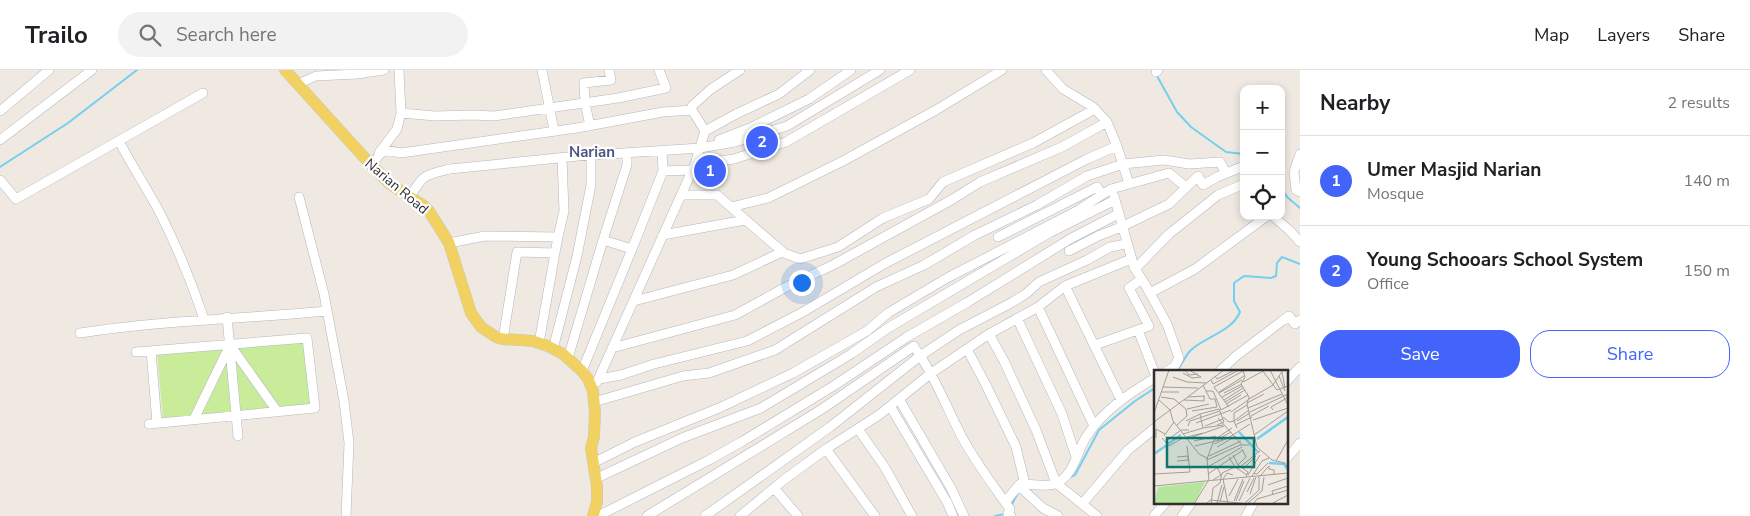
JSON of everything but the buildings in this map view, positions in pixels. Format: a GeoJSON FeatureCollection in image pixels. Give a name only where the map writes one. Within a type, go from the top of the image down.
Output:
{"type":"FeatureCollection","features":[{"type":"Feature","properties":{"kind":"main road","name":"Narian Road"},"geometry":{"type":"LineString","coordinates":[[285,70],[390,184],[429,211],[449,243],[464,297],[474,319],[481,327],[496,337],[533,341],[554,349],[568,358],[582,371],[594,397],[595,421],[591,448],[597,502],[593,516]]}},
{"type":"Feature","properties":{"kind":"street"},"geometry":{"type":"LineString","coordinates":[[1,106],[50,70]]}},
{"type":"Feature","properties":{"kind":"street"},"geometry":{"type":"LineString","coordinates":[[0,140],[92,70]]}},
{"type":"Feature","properties":{"kind":"street"},"geometry":{"type":"LineString","coordinates":[[298,84],[316,76],[357,74],[384,70]]}},
{"type":"Feature","properties":{"kind":"street"},"geometry":{"type":"LineString","coordinates":[[372,166],[397,129],[401,113],[399,70]]}},
{"type":"Feature","properties":{"kind":"street"},"geometry":{"type":"LineString","coordinates":[[542,70],[554,130]]}},
{"type":"Feature","properties":{"kind":"street"},"geometry":{"type":"LineString","coordinates":[[590,126],[585,103],[584,83],[611,80],[609,70]]}},
{"type":"Feature","properties":{"kind":"street"},"geometry":{"type":"LineString","coordinates":[[401,113],[435,116],[494,116],[585,103],[666,88],[659,70]]}},
{"type":"Feature","properties":{"kind":"street"},"geometry":{"type":"LineString","coordinates":[[692,110],[695,103],[711,89],[740,70]]}},
{"type":"Feature","properties":{"kind":"street"},"geometry":{"type":"LineString","coordinates":[[810,70],[779,94],[738,113],[706,131],[681,195],[612,348],[599,379],[594,397],[683,376],[710,373],[774,350],[876,287],[924,265],[975,235],[1037,205],[1087,176],[1123,164],[1164,160],[1189,164],[1220,162],[1226,174]]}},
{"type":"Feature","properties":{"kind":"street"},"geometry":{"type":"LineString","coordinates":[[700,148],[750,128],[809,99],[851,70]]}},
{"type":"Feature","properties":{"kind":"street"},"geometry":{"type":"LineString","coordinates":[[410,197],[420,179],[430,174],[450,169],[562,158],[700,148],[735,142],[787,126],[880,70]]}},
{"type":"Feature","properties":{"kind":"street"},"geometry":{"type":"LineString","coordinates":[[662,171],[734,159],[786,142],[910,70]]}},
{"type":"Feature","properties":{"kind":"street"},"geometry":{"type":"LineString","coordinates":[[731,207],[768,198],[843,161],[936,110],[1002,70]]}},
{"type":"Feature","properties":{"kind":"street"},"geometry":{"type":"LineString","coordinates":[[1046,70],[1063,89],[1094,109],[1107,122],[1129,184]]}},
{"type":"Feature","properties":{"kind":"street"},"geometry":{"type":"LineString","coordinates":[[0,180],[16,199],[203,93]]}},
{"type":"Feature","properties":{"kind":"street"},"geometry":{"type":"LineString","coordinates":[[681,195],[717,195],[782,252],[800,259],[838,246],[883,218],[929,199],[943,182],[1033,143],[1094,109]]}},
{"type":"Feature","properties":{"kind":"street"},"geometry":{"type":"LineString","coordinates":[[379,154],[388,150],[401,153],[590,126],[663,112],[692,110]]}},
{"type":"Feature","properties":{"kind":"street"},"geometry":{"type":"LineString","coordinates":[[692,110],[706,131]]}},
{"type":"Feature","properties":{"kind":"street"},"geometry":{"type":"LineString","coordinates":[[612,348],[734,315],[848,256],[953,199],[980,182],[1062,147],[1107,122]]}},
{"type":"Feature","properties":{"kind":"street"},"geometry":{"type":"LineString","coordinates":[[119,141],[160,214],[176,247],[204,319]]}},
{"type":"Feature","properties":{"kind":"street"},"geometry":{"type":"LineString","coordinates":[[599,379],[621,375],[654,364],[747,341],[803,312],[884,264],[1087,158],[1117,146]]}},
{"type":"Feature","properties":{"kind":"street"},"geometry":{"type":"LineString","coordinates":[[582,371],[662,171],[662,151]]}},
{"type":"Feature","properties":{"kind":"street"},"geometry":{"type":"LineString","coordinates":[[568,358],[627,165],[627,153]]}},
{"type":"Feature","properties":{"kind":"street"},"geometry":{"type":"LineString","coordinates":[[1300,154],[1294,172],[1296,190],[1300,192]]}},
{"type":"Feature","properties":{"kind":"street"},"geometry":{"type":"LineString","coordinates":[[554,349],[577,256],[591,185],[591,156]]}},
{"type":"Feature","properties":{"kind":"street"},"geometry":{"type":"LineString","coordinates":[[539,343],[564,211],[562,158]]}},
{"type":"Feature","properties":{"kind":"street"},"geometry":{"type":"LineString","coordinates":[[1069,251],[1098,236],[1122,228],[1169,204],[1198,176],[1203,185],[1240,168]]}},
{"type":"Feature","properties":{"kind":"street"},"geometry":{"type":"LineString","coordinates":[[592,463],[634,442],[719,408],[793,374],[867,331],[888,313],[939,283],[1075,212],[1111,189],[1169,173],[1186,187]]}},
{"type":"Feature","properties":{"kind":"street"},"geometry":{"type":"LineString","coordinates":[[1135,269],[1169,234],[1218,195],[1240,186]]}},
{"type":"Feature","properties":{"kind":"street"},"geometry":{"type":"LineString","coordinates":[[998,237],[1097,187],[1102,195]]}},
{"type":"Feature","properties":{"kind":"street"},"geometry":{"type":"LineString","coordinates":[[1111,189],[1135,269],[1167,324],[1179,358],[1174,367],[1169,370]]}},
{"type":"Feature","properties":{"kind":"street"},"geometry":{"type":"LineString","coordinates":[[300,197],[324,294],[344,401],[350,443],[346,516]]}},
{"type":"Feature","properties":{"kind":"street"},"geometry":{"type":"LineString","coordinates":[[595,479],[682,438],[761,408],[851,354],[888,328],[1049,233],[1115,200]]}},
{"type":"Feature","properties":{"kind":"street"},"geometry":{"type":"LineString","coordinates":[[598,516],[743,441],[835,385],[907,337],[1070,239],[1118,214]]}},
{"type":"Feature","properties":{"kind":"street"},"geometry":{"type":"LineString","coordinates":[[663,235],[745,220]]}},
{"type":"Feature","properties":{"kind":"street"},"geometry":{"type":"LineString","coordinates":[[1150,293],[1195,269],[1262,220]]}},
{"type":"Feature","properties":{"kind":"street"},"geometry":{"type":"LineString","coordinates":[[1278,220],[1300,242]]}},
{"type":"Feature","properties":{"kind":"street"},"geometry":{"type":"LineString","coordinates":[[449,243],[485,236],[558,237]]}},
{"type":"Feature","properties":{"kind":"street"},"geometry":{"type":"LineString","coordinates":[[603,240],[632,249]]}},
{"type":"Feature","properties":{"kind":"street"},"geometry":{"type":"LineString","coordinates":[[705,516],[830,427],[920,356],[959,330],[1011,303],[1027,293],[1039,282],[1110,247],[1126,244]]}},
{"type":"Feature","properties":{"kind":"street"},"geometry":{"type":"LineString","coordinates":[[503,339],[517,252],[555,253]]}},
{"type":"Feature","properties":{"kind":"street"},"geometry":{"type":"LineString","coordinates":[[634,300],[733,275],[782,252]]}},
{"type":"Feature","properties":{"kind":"street"},"geometry":{"type":"LineString","coordinates":[[744,515],[774,488],[826,449],[890,406],[930,374],[989,334],[1038,307],[1065,286],[1131,259]]}},
{"type":"Feature","properties":{"kind":"street"},"geometry":{"type":"LineString","coordinates":[[1095,345],[1149,326],[1129,288],[1142,279]]}},
{"type":"Feature","properties":{"kind":"street"},"geometry":{"type":"LineString","coordinates":[[1065,286],[1121,400]]}},
{"type":"Feature","properties":{"kind":"street"},"geometry":{"type":"LineString","coordinates":[[1038,307],[1094,426]]}},
{"type":"Feature","properties":{"kind":"street"},"geometry":{"type":"LineString","coordinates":[[80,333],[119,326],[326,311]]}},
{"type":"Feature","properties":{"kind":"street"},"geometry":{"type":"LineString","coordinates":[[1221,370],[1236,356],[1289,316],[1295,324],[1300,320]]}},
{"type":"Feature","properties":{"kind":"street"},"geometry":{"type":"LineString","coordinates":[[227,318],[238,436]]}},
{"type":"Feature","properties":{"kind":"street"},"geometry":{"type":"LineString","coordinates":[[1017,318],[1062,414],[1076,457]]}},
{"type":"Feature","properties":{"kind":"street"},"geometry":{"type":"LineString","coordinates":[[1138,330],[1154,371]]}},
{"type":"Feature","properties":{"kind":"street"},"geometry":{"type":"LineString","coordinates":[[989,334],[1004,361],[1036,430],[1056,483],[1097,516]]}},
{"type":"Feature","properties":{"kind":"street"},"geometry":{"type":"LineString","coordinates":[[907,337],[920,356],[970,450],[1010,509],[1008,515]]}},
{"type":"Feature","properties":{"kind":"street"},"geometry":{"type":"LineString","coordinates":[[136,352],[151,350],[307,338],[315,408],[153,423],[151,350]]}},
{"type":"Feature","properties":{"kind":"street"},"geometry":{"type":"LineString","coordinates":[[230,344],[277,411]]}},
{"type":"Feature","properties":{"kind":"street"},"geometry":{"type":"LineString","coordinates":[[194,419],[230,344]]}},
{"type":"Feature","properties":{"kind":"street"},"geometry":{"type":"LineString","coordinates":[[647,516],[822,409],[914,346]]}},
{"type":"Feature","properties":{"kind":"street"},"geometry":{"type":"LineString","coordinates":[[967,349],[1016,447],[1022,485],[1043,508],[1058,516]]}},
{"type":"Feature","properties":{"kind":"street"},"geometry":{"type":"LineString","coordinates":[[1288,380],[1300,367]]}},
{"type":"Feature","properties":{"kind":"street"},"geometry":{"type":"LineString","coordinates":[[1005,502],[1022,485],[1056,483],[1069,473],[1085,438],[1101,417],[1121,400],[1154,379]]}},
{"type":"Feature","properties":{"kind":"street"},"geometry":{"type":"LineString","coordinates":[[899,399],[952,488],[964,516]]}},
{"type":"Feature","properties":{"kind":"street"},"geometry":{"type":"LineString","coordinates":[[890,406],[947,502],[953,516]]}},
{"type":"Feature","properties":{"kind":"street"},"geometry":{"type":"LineString","coordinates":[[858,428],[884,466],[912,516]]}},
{"type":"Feature","properties":{"kind":"street"},"geometry":{"type":"LineString","coordinates":[[1082,504],[1128,450],[1154,429]]}},
{"type":"Feature","properties":{"kind":"street"},"geometry":{"type":"LineString","coordinates":[[1288,457],[1300,443]]}},
{"type":"Feature","properties":{"kind":"street"},"geometry":{"type":"LineString","coordinates":[[826,449],[875,516]]}},
{"type":"Feature","properties":{"kind":"street"},"geometry":{"type":"LineString","coordinates":[[774,488],[798,516]]}},
{"type":"Feature","properties":{"kind":"street"},"geometry":{"type":"LineString","coordinates":[[1154,516],[1164,504]]}},
{"type":"Feature","properties":{"kind":"street"},"geometry":{"type":"LineString","coordinates":[[1182,516],[1191,504]]}},
{"type":"Feature","properties":{"kind":"street"},"geometry":{"type":"LineString","coordinates":[[1246,516],[1253,504]]}},
{"type":"Feature","properties":{"kind":"green space"},"geometry":{"type":"Polygon","coordinates":[[[311,336],[318,405],[163,420],[157,351],[311,336]]]}},
{"type":"Feature","properties":{"kind":"waterway"},"geometry":{"type":"LineString","coordinates":[[0,167],[68,123],[137,70]]}},
{"type":"Feature","properties":{"kind":"waterway"},"geometry":{"type":"LineString","coordinates":[[1157,76],[1177,112],[1191,127],[1226,152],[1240,154]]}},
{"type":"Feature","properties":{"kind":"waterway"},"geometry":{"type":"LineString","coordinates":[[1285,194],[1300,208]]}},
{"type":"Feature","properties":{"kind":"waterway"},"geometry":{"type":"LineString","coordinates":[[1178,370],[1190,351],[1224,330],[1236,319],[1240,312],[1234,301],[1234,283],[1244,276],[1271,278],[1276,276],[1277,263],[1282,257],[1300,264]]}},
{"type":"Feature","properties":{"kind":"waterway"},"geometry":{"type":"LineString","coordinates":[[1070,477],[1075,475],[1099,430],[1135,401],[1154,389]]}},
{"type":"Feature","properties":{"kind":"waterway"},"geometry":{"type":"LineString","coordinates":[[1011,506],[1018,493]]}},
{"type":"Feature","properties":{"kind":"waterway"},"geometry":{"type":"LineString","coordinates":[[995,516],[1005,514]]}},
{"type":"Feature","properties":{"kind":"place","name":"Young Schooars School System"},"geometry":{"type":"Point","coordinates":[762,142]}},
{"type":"Feature","properties":{"kind":"place","name":"Umer Masjid Narian"},"geometry":{"type":"Point","coordinates":[710,171]}},
{"type":"Feature","properties":{"kind":"district","name":"Narian"},"geometry":{"type":"Point","coordinates":[592,152]}}]}
